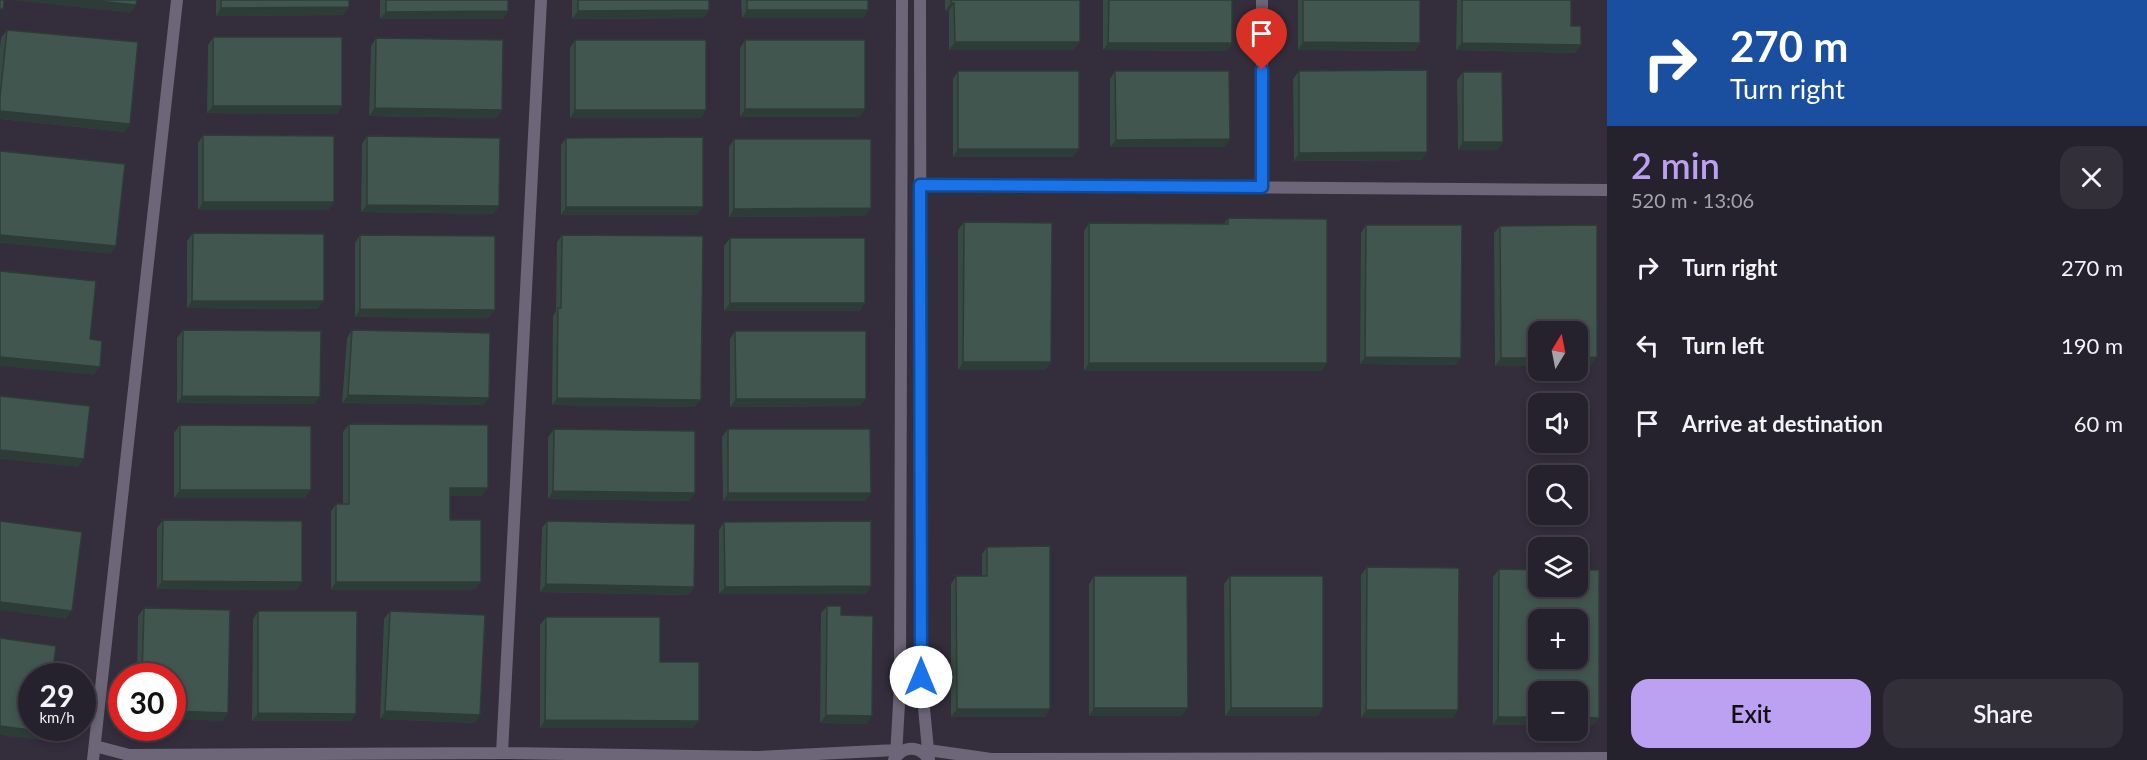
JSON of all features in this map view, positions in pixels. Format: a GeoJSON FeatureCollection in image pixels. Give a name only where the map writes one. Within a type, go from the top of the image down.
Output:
{"type":"FeatureCollection","features":[{"type":"Feature","properties":{"kind":"street"},"geometry":{"type":"LineString","coordinates":[[93,760],[177,0]]}},
{"type":"Feature","properties":{"kind":"street"},"geometry":{"type":"LineString","coordinates":[[502,753],[541,0]]}},
{"type":"Feature","properties":{"kind":"street"},"geometry":{"type":"LineString","coordinates":[[895,756],[900,686],[902,0]]}},
{"type":"Feature","properties":{"kind":"street"},"geometry":{"type":"LineString","coordinates":[[920,0],[921,677],[929,757]]}},
{"type":"Feature","properties":{"kind":"street"},"geometry":{"type":"LineString","coordinates":[[1262,0],[1262,187]]}},
{"type":"Feature","properties":{"kind":"street"},"geometry":{"type":"LineString","coordinates":[[920,185],[1607,190]]}},
{"type":"Feature","properties":{"kind":"street"},"geometry":{"type":"LineString","coordinates":[[95,746],[129,755],[502,753],[758,757],[895,756],[911,748],[929,757],[991,759],[1607,758]]}},
{"type":"Feature","properties":{"kind":"building"},"geometry":{"type":"Polygon","coordinates":[[[0,0],[4,0],[3,9],[0,9],[0,0]]]}},
{"type":"Feature","properties":{"kind":"building"},"geometry":{"type":"Polygon","coordinates":[[[89,0],[137,0],[136,5],[89,0]]]}},
{"type":"Feature","properties":{"kind":"building"},"geometry":{"type":"Polygon","coordinates":[[[221,0],[349,0],[349,7],[221,8],[221,0]]]}},
{"type":"Feature","properties":{"kind":"building"},"geometry":{"type":"Polygon","coordinates":[[[386,0],[508,0],[508,11],[386,12],[386,0]]]}},
{"type":"Feature","properties":{"kind":"building"},"geometry":{"type":"Polygon","coordinates":[[[578,0],[709,0],[709,10],[578,11],[578,0]]]}},
{"type":"Feature","properties":{"kind":"building"},"geometry":{"type":"Polygon","coordinates":[[[747,0],[868,0],[868,10],[747,10],[747,0]]]}},
{"type":"Feature","properties":{"kind":"building"},"geometry":{"type":"Polygon","coordinates":[[[951,0],[1080,0],[1080,42],[955,42],[954,3],[951,3],[951,0]]]}},
{"type":"Feature","properties":{"kind":"building"},"geometry":{"type":"Polygon","coordinates":[[[1109,0],[1232,0],[1232,43],[1108,43],[1109,0]]]}},
{"type":"Feature","properties":{"kind":"building"},"geometry":{"type":"Polygon","coordinates":[[[1303,0],[1420,0],[1420,43],[1303,42],[1303,0]]]}},
{"type":"Feature","properties":{"kind":"building"},"geometry":{"type":"Polygon","coordinates":[[[1462,0],[1571,0],[1571,26],[1581,26],[1581,45],[1462,43],[1462,0]]]}},
{"type":"Feature","properties":{"kind":"building"},"geometry":{"type":"Polygon","coordinates":[[[7,30],[138,42],[130,124],[0,111],[7,30]]]}},
{"type":"Feature","properties":{"kind":"building"},"geometry":{"type":"Polygon","coordinates":[[[213,37],[342,37],[342,106],[213,106],[213,37]]]}},
{"type":"Feature","properties":{"kind":"building"},"geometry":{"type":"Polygon","coordinates":[[[376,38],[503,40],[502,110],[375,108],[376,38]]]}},
{"type":"Feature","properties":{"kind":"building"},"geometry":{"type":"Polygon","coordinates":[[[575,40],[706,40],[706,110],[575,110],[575,40]]]}},
{"type":"Feature","properties":{"kind":"building"},"geometry":{"type":"Polygon","coordinates":[[[745,40],[865,40],[865,109],[745,109],[745,40]]]}},
{"type":"Feature","properties":{"kind":"building"},"geometry":{"type":"Polygon","coordinates":[[[1427,70],[1427,152],[1299,153],[1299,71],[1427,70]]]}},
{"type":"Feature","properties":{"kind":"building"},"geometry":{"type":"Polygon","coordinates":[[[958,71],[1079,71],[1079,149],[958,149],[958,71]]]}},
{"type":"Feature","properties":{"kind":"building"},"geometry":{"type":"Polygon","coordinates":[[[1115,71],[1229,71],[1230,139],[1116,140],[1115,71]]]}},
{"type":"Feature","properties":{"kind":"building"},"geometry":{"type":"Polygon","coordinates":[[[1463,72],[1502,72],[1503,142],[1463,142],[1463,72]]]}},
{"type":"Feature","properties":{"kind":"building"},"geometry":{"type":"Polygon","coordinates":[[[203,135],[334,136],[334,202],[203,202],[203,135]]]}},
{"type":"Feature","properties":{"kind":"building"},"geometry":{"type":"Polygon","coordinates":[[[367,136],[500,138],[499,206],[367,205],[367,136]]]}},
{"type":"Feature","properties":{"kind":"building"},"geometry":{"type":"Polygon","coordinates":[[[703,137],[703,207],[566,207],[566,138],[703,137]]]}},
{"type":"Feature","properties":{"kind":"building"},"geometry":{"type":"Polygon","coordinates":[[[734,139],[871,139],[871,208],[734,209],[734,139]]]}},
{"type":"Feature","properties":{"kind":"building"},"geometry":{"type":"Polygon","coordinates":[[[0,151],[125,164],[116,246],[0,235],[0,151]]]}},
{"type":"Feature","properties":{"kind":"building"},"geometry":{"type":"Polygon","coordinates":[[[1228,218],[1327,219],[1327,363],[1089,363],[1089,223],[1228,224],[1228,218]]]}},
{"type":"Feature","properties":{"kind":"building"},"geometry":{"type":"Polygon","coordinates":[[[964,222],[1052,223],[1051,362],[963,362],[964,222]]]}},
{"type":"Feature","properties":{"kind":"building"},"geometry":{"type":"Polygon","coordinates":[[[1366,225],[1462,225],[1461,358],[1365,357],[1366,225]]]}},
{"type":"Feature","properties":{"kind":"building"},"geometry":{"type":"Polygon","coordinates":[[[1597,225],[1597,357],[1588,357],[1588,321],[1528,321],[1528,358],[1501,358],[1500,226],[1597,225]]]}},
{"type":"Feature","properties":{"kind":"building"},"geometry":{"type":"Polygon","coordinates":[[[193,233],[324,234],[324,301],[192,301],[193,233]]]}},
{"type":"Feature","properties":{"kind":"building"},"geometry":{"type":"Polygon","coordinates":[[[360,235],[495,236],[495,310],[360,309],[360,235]]]}},
{"type":"Feature","properties":{"kind":"building"},"geometry":{"type":"Polygon","coordinates":[[[562,235],[703,236],[701,400],[557,398],[562,235]]]}},
{"type":"Feature","properties":{"kind":"building"},"geometry":{"type":"Polygon","coordinates":[[[730,238],[865,238],[865,303],[730,303],[730,238]]]}},
{"type":"Feature","properties":{"kind":"building"},"geometry":{"type":"Polygon","coordinates":[[[0,271],[96,281],[90,339],[102,341],[100,367],[0,357],[0,271]]]}},
{"type":"Feature","properties":{"kind":"building"},"geometry":{"type":"Polygon","coordinates":[[[183,330],[321,331],[320,397],[182,396],[183,330]]]}},
{"type":"Feature","properties":{"kind":"building"},"geometry":{"type":"Polygon","coordinates":[[[352,330],[490,333],[489,398],[348,395],[352,330]]]}},
{"type":"Feature","properties":{"kind":"building"},"geometry":{"type":"Polygon","coordinates":[[[735,331],[866,331],[866,399],[736,399],[735,331]]]}},
{"type":"Feature","properties":{"kind":"building"},"geometry":{"type":"Polygon","coordinates":[[[0,396],[90,406],[84,459],[0,450],[0,396]]]}},
{"type":"Feature","properties":{"kind":"building"},"geometry":{"type":"Polygon","coordinates":[[[349,424],[488,425],[488,488],[450,488],[450,520],[481,520],[481,582],[336,582],[336,504],[349,504],[349,424]]]}},
{"type":"Feature","properties":{"kind":"building"},"geometry":{"type":"Polygon","coordinates":[[[180,425],[311,426],[311,490],[180,490],[180,425]]]}},
{"type":"Feature","properties":{"kind":"building"},"geometry":{"type":"Polygon","coordinates":[[[554,429],[695,431],[695,493],[553,491],[554,429]]]}},
{"type":"Feature","properties":{"kind":"building"},"geometry":{"type":"Polygon","coordinates":[[[728,429],[870,429],[871,493],[728,493],[728,429]]]}},
{"type":"Feature","properties":{"kind":"building"},"geometry":{"type":"Polygon","coordinates":[[[163,520],[302,521],[302,582],[162,581],[163,520]]]}},
{"type":"Feature","properties":{"kind":"building"},"geometry":{"type":"Polygon","coordinates":[[[0,521],[82,532],[72,611],[0,602],[0,521]]]}},
{"type":"Feature","properties":{"kind":"building"},"geometry":{"type":"Polygon","coordinates":[[[547,521],[695,524],[694,587],[546,584],[547,521]]]}},
{"type":"Feature","properties":{"kind":"building"},"geometry":{"type":"Polygon","coordinates":[[[871,521],[871,586],[725,587],[724,522],[871,521]]]}},
{"type":"Feature","properties":{"kind":"building"},"geometry":{"type":"Polygon","coordinates":[[[1050,546],[1050,709],[957,709],[956,576],[987,576],[987,547],[1050,546]]]}},
{"type":"Feature","properties":{"kind":"building"},"geometry":{"type":"Polygon","coordinates":[[[1367,567],[1459,568],[1458,710],[1366,710],[1367,567]]]}},
{"type":"Feature","properties":{"kind":"building"},"geometry":{"type":"Polygon","coordinates":[[[1499,569],[1528,570],[1528,597],[1588,597],[1588,570],[1599,570],[1599,718],[1588,717],[1588,681],[1528,681],[1528,717],[1498,717],[1499,569]]]}},
{"type":"Feature","properties":{"kind":"building"},"geometry":{"type":"Polygon","coordinates":[[[1094,576],[1187,576],[1188,708],[1094,708],[1094,576]]]}},
{"type":"Feature","properties":{"kind":"building"},"geometry":{"type":"Polygon","coordinates":[[[1230,576],[1323,576],[1323,708],[1231,708],[1230,576]]]}},
{"type":"Feature","properties":{"kind":"building"},"geometry":{"type":"Polygon","coordinates":[[[827,606],[841,606],[841,615],[873,616],[872,716],[826,715],[827,606]]]}},
{"type":"Feature","properties":{"kind":"building"},"geometry":{"type":"Polygon","coordinates":[[[144,608],[230,610],[228,713],[186,712],[186,663],[142,663],[144,608]]]}},
{"type":"Feature","properties":{"kind":"building"},"geometry":{"type":"Polygon","coordinates":[[[258,611],[357,611],[356,714],[258,713],[258,611]]]}},
{"type":"Feature","properties":{"kind":"building"},"geometry":{"type":"Polygon","coordinates":[[[390,611],[485,615],[480,715],[385,711],[390,611]]]}},
{"type":"Feature","properties":{"kind":"building"},"geometry":{"type":"Polygon","coordinates":[[[546,617],[660,617],[660,662],[699,662],[699,721],[545,720],[546,617]]]}},
{"type":"Feature","properties":{"kind":"building"},"geometry":{"type":"Polygon","coordinates":[[[0,638],[56,646],[54,663],[18,663],[18,728],[0,726],[0,638]]]}},
{"type":"Feature","properties":{"kind":"route"},"geometry":{"type":"LineString","coordinates":[[921,677],[920,185],[1262,187],[1262,70]]}}]}
